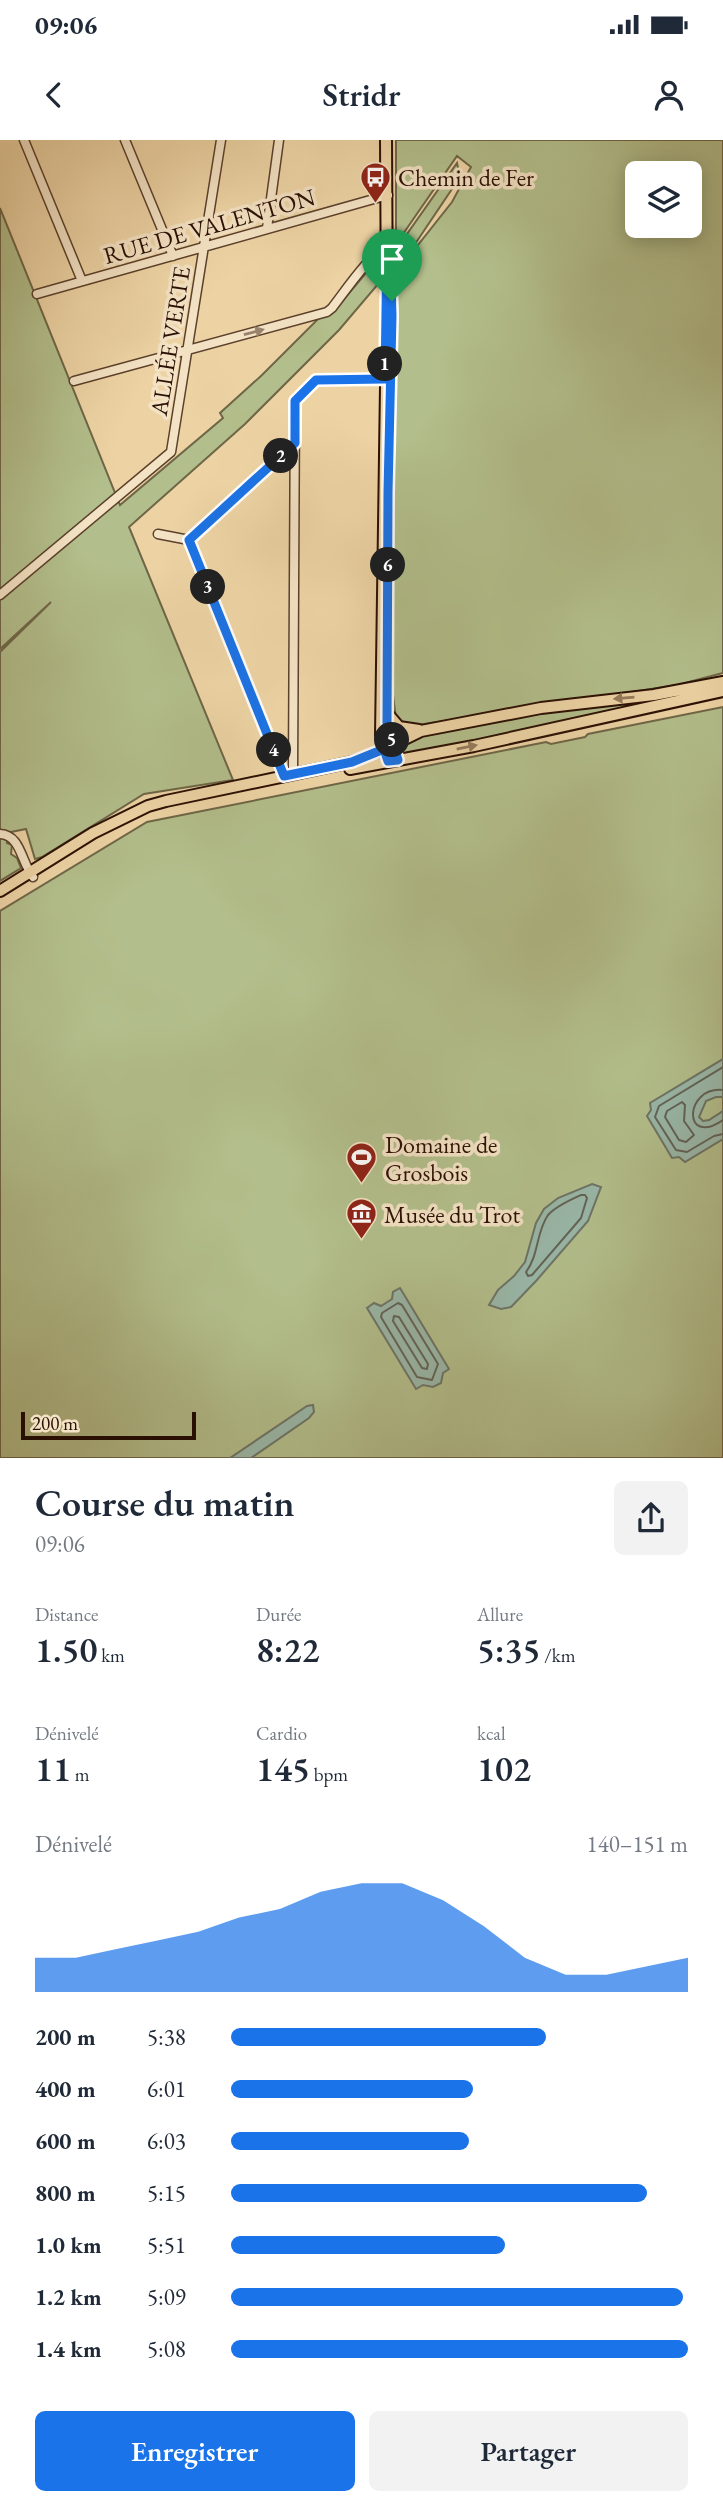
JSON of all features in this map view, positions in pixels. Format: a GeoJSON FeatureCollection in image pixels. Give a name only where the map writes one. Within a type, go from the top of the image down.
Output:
{"type":"FeatureCollection","features":[{"type":"Feature","properties":{"kind":"main road"},"geometry":{"type":"LineString","coordinates":[[372,755],[381,735],[384,713],[388,140]]}},
{"type":"Feature","properties":{"kind":"main road"},"geometry":{"type":"LineString","coordinates":[[0,898],[93,833],[148,806],[372,755],[421,731],[541,708],[654,695],[723,682]]}},
{"type":"Feature","properties":{"kind":"main road"},"geometry":{"type":"LineString","coordinates":[[0,891],[106,832],[159,808],[561,728],[723,691]]}},
{"type":"Feature","properties":{"kind":"main road"},"geometry":{"type":"LineString","coordinates":[[384,713],[399,727],[421,731]]}},
{"type":"Feature","properties":{"kind":"main road"},"geometry":{"type":"LineString","coordinates":[[384,713],[388,746],[393,760]]}},
{"type":"Feature","properties":{"kind":"main road"},"geometry":{"type":"LineString","coordinates":[[381,735],[388,746]]}},
{"type":"Feature","properties":{"kind":"street"},"geometry":{"type":"LineString","coordinates":[[24,140],[82,281]]}},
{"type":"Feature","properties":{"kind":"street"},"geometry":{"type":"LineString","coordinates":[[125,140],[173,256]]}},
{"type":"Feature","properties":{"kind":"street","name":"ALLÉE VERTE"},"geometry":{"type":"LineString","coordinates":[[0,596],[169,455],[174,441],[221,140]]}},
{"type":"Feature","properties":{"kind":"street"},"geometry":{"type":"LineString","coordinates":[[267,228],[279,140]]}},
{"type":"Feature","properties":{"kind":"street","name":"RUE DE VALENTON"},"geometry":{"type":"LineString","coordinates":[[37,294],[388,195]]}},
{"type":"Feature","properties":{"kind":"street"},"geometry":{"type":"LineString","coordinates":[[74,381],[327,312],[373,257],[388,246]]}},
{"type":"Feature","properties":{"kind":"street"},"geometry":{"type":"LineString","coordinates":[[289,775],[295,401],[316,380],[388,379]]}},
{"type":"Feature","properties":{"kind":"street"},"geometry":{"type":"LineString","coordinates":[[189,540],[295,443]]}},
{"type":"Feature","properties":{"kind":"street"},"geometry":{"type":"LineString","coordinates":[[158,534],[189,540]]}},
{"type":"Feature","properties":{"kind":"street"},"geometry":{"type":"LineString","coordinates":[[189,540],[289,775]]}},
{"type":"Feature","properties":{"kind":"street"},"geometry":{"type":"LineString","coordinates":[[0,834],[9,835],[15,840],[31,874]]}},
{"type":"Feature","properties":{"kind":"green space"},"geometry":{"type":"Polygon","coordinates":[[[396,140],[723,140],[723,673],[677,685],[417,725],[403,724],[396,719],[390,670],[392,343],[395,274],[452,202],[471,167],[457,156],[396,244],[396,140]]]}},
{"type":"Feature","properties":{"kind":"green space"},"geometry":{"type":"Polygon","coordinates":[[[457,163],[460,177],[409,253],[397,258],[400,244],[457,163]]]}},
{"type":"Feature","properties":{"kind":"green space"},"geometry":{"type":"Polygon","coordinates":[[[0,208],[120,505],[223,418],[220,413],[321,316],[335,310],[381,255],[385,255],[385,276],[339,330],[245,424],[129,527],[233,780],[144,794],[35,859],[26,829],[11,832],[7,836],[7,843],[12,845],[11,854],[17,858],[21,868],[0,881],[0,652],[51,602],[0,649],[0,208]]]}},
{"type":"Feature","properties":{"kind":"green space"},"geometry":{"type":"Polygon","coordinates":[[[697,692],[588,718],[403,755],[400,745],[414,738],[554,710],[697,692]]]}},
{"type":"Feature","properties":{"kind":"green space","name":"Domaine de Grosbois"},"geometry":{"type":"Polygon","coordinates":[[[723,707],[723,1458],[0,1458],[0,911],[147,822],[546,742],[551,744],[723,707]]]}},
{"type":"Feature","properties":{"kind":"water"},"geometry":{"type":"Polygon","coordinates":[[[723,1059],[723,1097],[706,1101],[699,1117],[703,1121],[709,1120],[723,1111],[723,1139],[685,1162],[679,1157],[672,1158],[647,1116],[651,1110],[650,1103],[723,1059]]]}},
{"type":"Feature","properties":{"kind":"water"},"geometry":{"type":"Polygon","coordinates":[[[592,1184],[601,1187],[588,1221],[511,1307],[501,1309],[489,1305],[498,1290],[525,1262],[536,1223],[544,1209],[558,1198],[592,1184]]]}},
{"type":"Feature","properties":{"kind":"water"},"geometry":{"type":"Polygon","coordinates":[[[400,1288],[449,1369],[443,1373],[441,1383],[433,1387],[423,1385],[416,1389],[367,1308],[374,1303],[381,1306],[392,1299],[393,1292],[400,1288]]]}},
{"type":"Feature","properties":{"kind":"water"},"geometry":{"type":"Polygon","coordinates":[[[313,1405],[314,1412],[309,1418],[251,1458],[230,1458],[307,1406],[313,1405]]]}},
{"type":"Feature","properties":{"kind":"place","name":"Chemin de Fer"},"geometry":{"type":"Point","coordinates":[375,204]}},
{"type":"Feature","properties":{"kind":"place","name":"Domaine de Grosbois"},"geometry":{"type":"Point","coordinates":[362,1185]}},
{"type":"Feature","properties":{"kind":"place","name":"Musée du Trot"},"geometry":{"type":"Point","coordinates":[361,1241]}},
{"type":"Feature","properties":{"kind":"route"},"geometry":{"type":"LineString","coordinates":[[387,246],[390,246],[392,301],[387,723],[398,760],[388,761],[384,749],[352,762],[284,776],[189,540],[295,443],[295,401],[316,380],[385,379],[387,246]]}}]}
